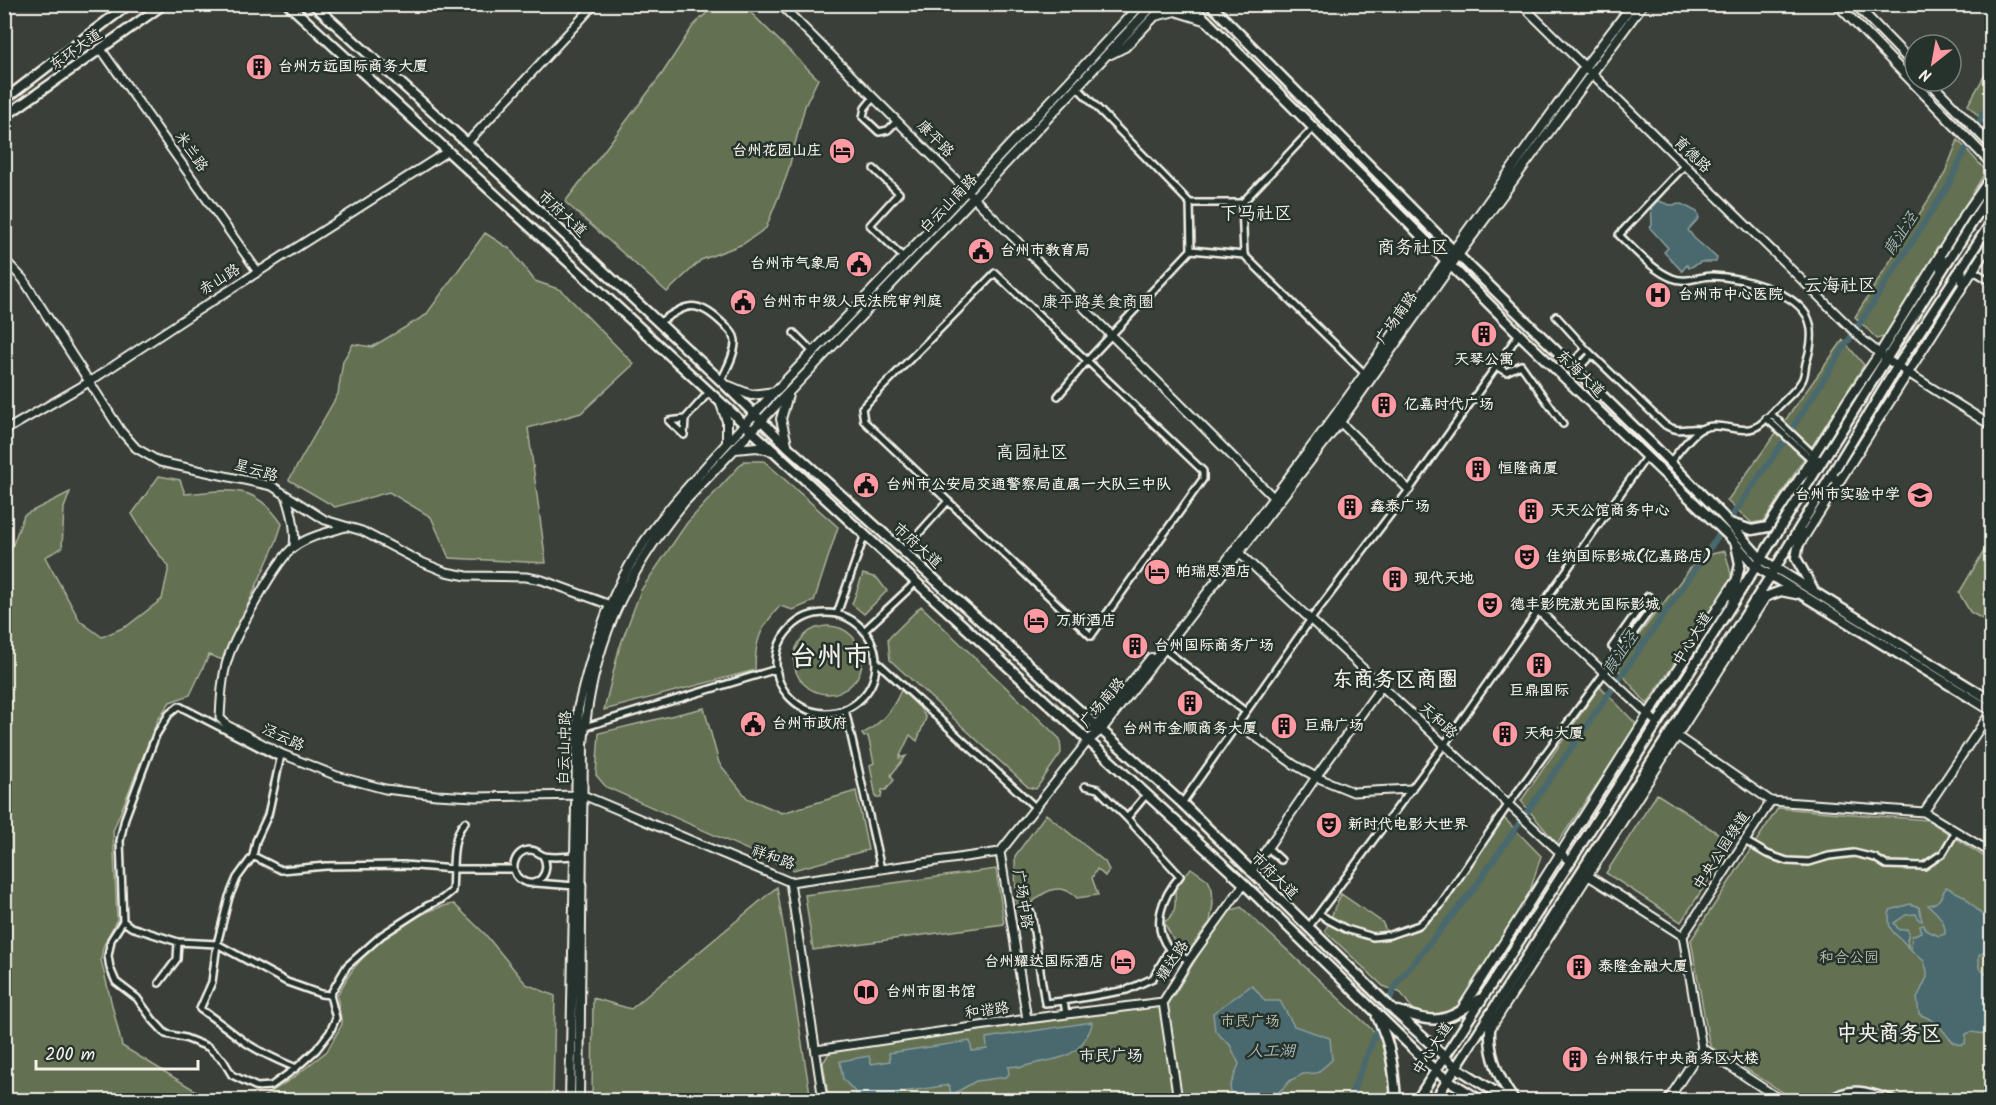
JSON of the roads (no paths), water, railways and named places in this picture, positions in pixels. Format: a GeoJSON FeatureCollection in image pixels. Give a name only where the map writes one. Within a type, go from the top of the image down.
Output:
{"type":"FeatureCollection","features":[{"type":"Feature","properties":{"kind":"main road","name":"东环大道"},"geometry":{"type":"LineString","coordinates":[[4,100],[129,4]]}},
{"type":"Feature","properties":{"kind":"main road","name":"东环大道"},"geometry":{"type":"LineString","coordinates":[[4,117],[164,4]]}},
{"type":"Feature","properties":{"kind":"main road","name":"市府大道"},"geometry":{"type":"LineString","coordinates":[[288,4],[1244,884],[1373,1009],[1389,1031]]}},
{"type":"Feature","properties":{"kind":"main road","name":"市府大道"},"geometry":{"type":"LineString","coordinates":[[313,4],[467,143],[787,446],[1182,803],[1391,1008],[1456,1067],[1508,1101]]}},
{"type":"Feature","properties":{"kind":"main road","name":"白云山南路"},"geometry":{"type":"LineString","coordinates":[[757,418],[776,391],[968,191],[1141,4]]}},
{"type":"Feature","properties":{"kind":"main road","name":"白云山南路"},"geometry":{"type":"LineString","coordinates":[[757,418],[791,388],[1154,4]]}},
{"type":"Feature","properties":{"kind":"main road","name":"东海大道"},"geometry":{"type":"LineString","coordinates":[[1190,4],[1519,334],[1733,541],[1806,597],[1991,710]]}},
{"type":"Feature","properties":{"kind":"main road","name":"东海大道"},"geometry":{"type":"LineString","coordinates":[[1210,4],[1730,523],[1758,562]]}},
{"type":"Feature","properties":{"kind":"main road","name":"广场南路"},"geometry":{"type":"LineString","coordinates":[[1088,741],[1164,649],[1337,419],[1633,4]]}},
{"type":"Feature","properties":{"kind":"main road","name":"广场南路"},"geometry":{"type":"LineString","coordinates":[[1587,71],[1643,4]]}},
{"type":"Feature","properties":{"kind":"main road"},"geometry":{"type":"LineString","coordinates":[[1838,4],[1992,164]]}},
{"type":"Feature","properties":{"kind":"main road"},"geometry":{"type":"LineString","coordinates":[[1855,4],[1903,54]]}},
{"type":"Feature","properties":{"kind":"main road"},"geometry":{"type":"LineString","coordinates":[[1107,55],[1125,47],[1155,16],[1175,12],[1207,21]]}},
{"type":"Feature","properties":{"kind":"main road"},"geometry":{"type":"LineString","coordinates":[[1940,93],[1992,146]]}},
{"type":"Feature","properties":{"kind":"main road"},"geometry":{"type":"LineString","coordinates":[[1730,523],[1752,530],[1768,527],[1846,403],[1883,356],[1941,252],[1992,176]]}},
{"type":"Feature","properties":{"kind":"main road","name":"中心大道"},"geometry":{"type":"LineString","coordinates":[[1417,1101],[1826,454],[1883,356],[1941,272],[1992,191]]}},
{"type":"Feature","properties":{"kind":"main road","name":"中心大道"},"geometry":{"type":"LineString","coordinates":[[1435,1101],[1674,734],[1805,519],[1835,479],[1898,365],[1992,221]]}},
{"type":"Feature","properties":{"kind":"main road"},"geometry":{"type":"LineString","coordinates":[[1797,547],[1835,479],[1992,240]]}},
{"type":"Feature","properties":{"kind":"main road"},"geometry":{"type":"LineString","coordinates":[[1941,252],[1941,272]]}},
{"type":"Feature","properties":{"kind":"main road","name":"广场南路"},"geometry":{"type":"LineString","coordinates":[[1099,728],[1237,551],[1274,497],[1337,419],[1365,373],[1449,262]]}},
{"type":"Feature","properties":{"kind":"main road"},"geometry":{"type":"LineString","coordinates":[[1961,267],[1962,285]]}},
{"type":"Feature","properties":{"kind":"main road"},"geometry":{"type":"LineString","coordinates":[[722,382],[742,393],[751,395],[776,391]]}},
{"type":"Feature","properties":{"kind":"main road"},"geometry":{"type":"LineString","coordinates":[[787,446],[782,430],[782,419],[791,388]]}},
{"type":"Feature","properties":{"kind":"main road"},"geometry":{"type":"LineString","coordinates":[[718,399],[727,421],[730,446],[757,447],[778,453]]}},
{"type":"Feature","properties":{"kind":"main road","name":"白云山中路"},"geometry":{"type":"LineString","coordinates":[[579,1101],[578,709],[586,674],[632,561],[654,528],[757,418]]}},
{"type":"Feature","properties":{"kind":"main road"},"geometry":{"type":"LineString","coordinates":[[1800,478],[1826,454]]}},
{"type":"Feature","properties":{"kind":"main road"},"geometry":{"type":"LineString","coordinates":[[1805,519],[1796,558],[1815,592]]}},
{"type":"Feature","properties":{"kind":"main road"},"geometry":{"type":"LineString","coordinates":[[1731,604],[1740,564],[1733,541]]}},
{"type":"Feature","properties":{"kind":"main road","name":"东海大道"},"geometry":{"type":"LineString","coordinates":[[1773,572],[1815,592],[1992,701]]}},
{"type":"Feature","properties":{"kind":"main road"},"geometry":{"type":"LineString","coordinates":[[1458,1013],[1736,580]]}},
{"type":"Feature","properties":{"kind":"main road"},"geometry":{"type":"LineString","coordinates":[[1754,602],[1781,591],[1806,597]]}},
{"type":"Feature","properties":{"kind":"main road"},"geometry":{"type":"LineString","coordinates":[[1674,734],[1766,596]]}},
{"type":"Feature","properties":{"kind":"main road","name":"白云山中路"},"geometry":{"type":"LineString","coordinates":[[570,1101],[575,856],[585,727],[595,671],[613,607]]}},
{"type":"Feature","properties":{"kind":"main road"},"geometry":{"type":"LineString","coordinates":[[1490,1029],[1585,873]]}},
{"type":"Feature","properties":{"kind":"main road"},"geometry":{"type":"LineString","coordinates":[[1391,1008],[1420,1019],[1434,1021],[1453,1017],[1485,996]]}},
{"type":"Feature","properties":{"kind":"main road"},"geometry":{"type":"LineString","coordinates":[[1493,1009],[1490,1040],[1497,1073],[1514,1101]]}},
{"type":"Feature","properties":{"kind":"main road"},"geometry":{"type":"LineString","coordinates":[[1389,1031],[1435,1070],[1480,1101]]}},
{"type":"Feature","properties":{"kind":"main road"},"geometry":{"type":"LineString","coordinates":[[1389,1031],[1396,1101]]}},
{"type":"Feature","properties":{"kind":"street"},"geometry":{"type":"LineString","coordinates":[[467,143],[595,4]]}},
{"type":"Feature","properties":{"kind":"street","name":"育德路"},"geometry":{"type":"LineString","coordinates":[[1521,4],[1846,324],[1883,356]]}},
{"type":"Feature","properties":{"kind":"street","name":"康平路"},"geometry":{"type":"LineString","coordinates":[[784,6],[873,98],[1274,497]]}},
{"type":"Feature","properties":{"kind":"street","name":"米兰路"},"geometry":{"type":"LineString","coordinates":[[101,49],[258,272]]}},
{"type":"Feature","properties":{"kind":"street"},"geometry":{"type":"LineString","coordinates":[[1058,396],[1087,361],[1191,250],[1190,202],[1077,87]]}},
{"type":"Feature","properties":{"kind":"street"},"geometry":{"type":"LineString","coordinates":[[873,98],[865,108],[863,117],[879,132],[888,130],[897,121]]}},
{"type":"Feature","properties":{"kind":"street"},"geometry":{"type":"LineString","coordinates":[[1244,255],[1242,203],[1314,127]]}},
{"type":"Feature","properties":{"kind":"street","name":"赤山路"},"geometry":{"type":"LineString","coordinates":[[4,431],[89,382],[448,151]]}},
{"type":"Feature","properties":{"kind":"street"},"geometry":{"type":"LineString","coordinates":[[1556,316],[1586,349],[1673,430],[1723,425],[1747,429],[1756,427],[1803,380],[1807,359],[1810,356],[1811,327],[1806,315],[1792,302],[1752,282],[1712,276],[1690,281],[1673,279],[1639,254],[1619,235],[1684,166]]}},
{"type":"Feature","properties":{"kind":"street"},"geometry":{"type":"LineString","coordinates":[[874,170],[899,193],[870,225],[904,258]]}},
{"type":"Feature","properties":{"kind":"street"},"geometry":{"type":"LineString","coordinates":[[1190,202],[1242,203]]}},
{"type":"Feature","properties":{"kind":"street"},"geometry":{"type":"LineString","coordinates":[[1191,250],[1244,255],[1365,373]]}},
{"type":"Feature","properties":{"kind":"street","name":"星云路"},"geometry":{"type":"LineString","coordinates":[[4,259],[23,279],[54,324],[121,431],[136,448],[160,462],[272,486],[325,520],[362,531],[419,561],[446,572],[466,576],[526,577],[542,580],[613,607]]}},
{"type":"Feature","properties":{"kind":"street"},"geometry":{"type":"LineString","coordinates":[[1972,270],[1992,282]]}},
{"type":"Feature","properties":{"kind":"street"},"geometry":{"type":"LineString","coordinates":[[995,273],[1203,471],[1203,479],[1091,636],[948,501],[864,422],[862,408],[995,273]]}},
{"type":"Feature","properties":{"kind":"street"},"geometry":{"type":"LineString","coordinates":[[658,324],[682,309],[696,306],[708,310],[731,331],[735,339],[722,382]]}},
{"type":"Feature","properties":{"kind":"street"},"geometry":{"type":"LineString","coordinates":[[794,333],[813,352]]}},
{"type":"Feature","properties":{"kind":"street"},"geometry":{"type":"LineString","coordinates":[[1182,803],[1311,619],[1409,490],[1519,334]]}},
{"type":"Feature","properties":{"kind":"street"},"geometry":{"type":"LineString","coordinates":[[1574,367],[1586,349]]}},
{"type":"Feature","properties":{"kind":"street"},"geometry":{"type":"LineString","coordinates":[[1574,367],[1592,354]]}},
{"type":"Feature","properties":{"kind":"street"},"geometry":{"type":"LineString","coordinates":[[1883,356],[1992,426]]}},
{"type":"Feature","properties":{"kind":"street"},"geometry":{"type":"LineString","coordinates":[[1496,366],[1506,372],[1521,365],[1563,424]]}},
{"type":"Feature","properties":{"kind":"street"},"geometry":{"type":"LineString","coordinates":[[684,419],[710,391]]}},
{"type":"Feature","properties":{"kind":"street"},"geometry":{"type":"LineString","coordinates":[[1769,416],[1813,457]]}},
{"type":"Feature","properties":{"kind":"street"},"geometry":{"type":"LineString","coordinates":[[1337,419],[1409,490]]}},
{"type":"Feature","properties":{"kind":"street"},"geometry":{"type":"LineString","coordinates":[[1670,462],[1700,429]]}},
{"type":"Feature","properties":{"kind":"street"},"geometry":{"type":"LineString","coordinates":[[1308,928],[1444,745],[1646,457]]}},
{"type":"Feature","properties":{"kind":"street"},"geometry":{"type":"LineString","coordinates":[[286,495],[294,522],[294,547]]}},
{"type":"Feature","properties":{"kind":"street"},"geometry":{"type":"LineString","coordinates":[[903,551],[948,501]]}},
{"type":"Feature","properties":{"kind":"street","name":"泾云路"},"geometry":{"type":"LineString","coordinates":[[346,527],[317,536],[294,547],[285,556],[266,585],[228,658],[220,718],[227,725],[281,756],[337,776],[385,789],[475,797],[580,795]]}},
{"type":"Feature","properties":{"kind":"street"},"geometry":{"type":"LineString","coordinates":[[837,614],[865,534]]}},
{"type":"Feature","properties":{"kind":"street","name":"天和路"},"geometry":{"type":"LineString","coordinates":[[1237,551],[1570,862]]}},
{"type":"Feature","properties":{"kind":"street"},"geometry":{"type":"LineString","coordinates":[[864,631],[916,582]]}},
{"type":"Feature","properties":{"kind":"street"},"geometry":{"type":"LineString","coordinates":[[1319,913],[1327,920],[1346,929],[1373,937],[1390,935],[1419,925],[1438,907],[1508,805],[1656,602],[1648,596],[1612,647],[1618,652]]}},
{"type":"Feature","properties":{"kind":"street"},"geometry":{"type":"LineString","coordinates":[[1538,610],[1657,723]]}},
{"type":"Feature","properties":{"kind":"street"},"geometry":{"type":"LineString","coordinates":[[837,614],[852,620],[864,631],[873,645],[876,661],[874,678],[866,693],[845,709],[827,712],[809,710],[794,700],[782,686],[777,669],[778,650],[786,633],[793,626],[809,616],[837,614]]}},
{"type":"Feature","properties":{"kind":"street"},"geometry":{"type":"LineString","coordinates":[[1164,649],[1246,712]]}},
{"type":"Feature","properties":{"kind":"street"},"geometry":{"type":"LineString","coordinates":[[876,661],[1035,807]]}},
{"type":"Feature","properties":{"kind":"street"},"geometry":{"type":"LineString","coordinates":[[585,727],[777,669]]}},
{"type":"Feature","properties":{"kind":"street"},"geometry":{"type":"LineString","coordinates":[[1251,872],[1316,777],[1382,687]]}},
{"type":"Feature","properties":{"kind":"street"},"geometry":{"type":"LineString","coordinates":[[296,1068],[243,1041],[200,1009],[212,982],[217,944],[229,897],[237,878],[253,856],[256,841],[268,815],[281,756],[179,706],[169,714],[156,735],[125,818],[120,841],[123,921],[111,940],[108,956],[110,968],[116,982],[137,998],[166,1034],[208,1047],[223,1060],[232,1075],[257,1087],[271,1086],[296,1068],[316,1050],[330,1032],[336,1018],[330,995],[347,966],[382,935],[452,891],[454,842],[459,828],[465,822]]}},
{"type":"Feature","properties":{"kind":"street"},"geometry":{"type":"LineString","coordinates":[[845,709],[881,869]]}},
{"type":"Feature","properties":{"kind":"street"},"geometry":{"type":"LineString","coordinates":[[1924,812],[1991,710]]}},
{"type":"Feature","properties":{"kind":"street"},"geometry":{"type":"LineString","coordinates":[[1238,724],[1274,751],[1316,777],[1353,792],[1411,789]]}},
{"type":"Feature","properties":{"kind":"street"},"geometry":{"type":"LineString","coordinates":[[1674,734],[1771,801],[1924,812],[1992,853]]}},
{"type":"Feature","properties":{"kind":"street","name":"广场中路"},"geometry":{"type":"LineString","coordinates":[[1027,1019],[1000,852],[1088,741]]}},
{"type":"Feature","properties":{"kind":"street"},"geometry":{"type":"LineString","coordinates":[[1085,786],[1098,789],[1180,876],[1172,885],[1158,924],[1169,950],[1189,960]]}},
{"type":"Feature","properties":{"kind":"street","name":"祥和路"},"geometry":{"type":"LineString","coordinates":[[580,795],[790,882],[1000,852]]}},
{"type":"Feature","properties":{"kind":"street"},"geometry":{"type":"LineString","coordinates":[[1127,819],[1146,795]]}},
{"type":"Feature","properties":{"kind":"street","name":"中央公园绿道"},"geometry":{"type":"LineString","coordinates":[[1683,936],[1771,801]]}},
{"type":"Feature","properties":{"kind":"street"},"geometry":{"type":"LineString","coordinates":[[1745,841],[1767,854],[1787,861],[1809,862],[1829,856],[1854,853],[1875,858],[1886,864],[1924,866],[1943,853],[1956,831]]}},
{"type":"Feature","properties":{"kind":"street"},"geometry":{"type":"LineString","coordinates":[[1268,848],[1281,860]]}},
{"type":"Feature","properties":{"kind":"street"},"geometry":{"type":"LineString","coordinates":[[535,883],[540,881],[546,872],[546,861],[534,850],[523,851],[515,859],[514,869],[519,879],[524,882],[535,883],[575,886]]}},
{"type":"Feature","properties":{"kind":"street"},"geometry":{"type":"LineString","coordinates":[[253,856],[281,870],[326,866],[404,865],[454,869],[514,869]]}},
{"type":"Feature","properties":{"kind":"street"},"geometry":{"type":"LineString","coordinates":[[543,856],[575,856]]}},
{"type":"Feature","properties":{"kind":"street"},"geometry":{"type":"LineString","coordinates":[[1585,873],[1683,936],[1702,1048],[1668,1101]]}},
{"type":"Feature","properties":{"kind":"street"},"geometry":{"type":"LineString","coordinates":[[790,882],[823,1101]]}},
{"type":"Feature","properties":{"kind":"street","name":"耀达路"},"geometry":{"type":"LineString","coordinates":[[1178,1101],[1163,1002],[1189,960],[1244,884]]}},
{"type":"Feature","properties":{"kind":"street"},"geometry":{"type":"LineString","coordinates":[[1031,912],[1045,1003],[1127,990],[1153,978],[1169,950]]}},
{"type":"Feature","properties":{"kind":"street"},"geometry":{"type":"LineString","coordinates":[[123,921],[131,927],[178,942],[217,944],[287,982],[330,995]]}},
{"type":"Feature","properties":{"kind":"street"},"geometry":{"type":"LineString","coordinates":[[159,983],[177,959],[178,942]]}},
{"type":"Feature","properties":{"kind":"street"},"geometry":{"type":"LineString","coordinates":[[1064,1001],[1066,1014]]}},
{"type":"Feature","properties":{"kind":"street","name":"和谐路"},"geometry":{"type":"LineString","coordinates":[[816,1050],[1163,1002]]}},
{"type":"Feature","properties":{"kind":"street"},"geometry":{"type":"LineString","coordinates":[[1702,1048],[1781,1101]]}},
{"type":"Feature","properties":{"kind":"street"},"geometry":{"type":"LineString","coordinates":[[1830,1101],[1847,1090],[1864,1091],[1895,1101]]}},
{"type":"Feature","properties":{"kind":"water"},"geometry":{"type":"Polygon","coordinates":[[[1656,200],[1670,205],[1682,204],[1697,212],[1699,218],[1688,230],[1717,258],[1716,262],[1701,262],[1689,268],[1687,265],[1682,271],[1664,252],[1668,248],[1650,228],[1652,225],[1651,203],[1656,200]]]}},
{"type":"Feature","properties":{"kind":"water"},"geometry":{"type":"Polygon","coordinates":[[[1946,887],[1964,896],[1991,924],[1991,949],[1979,955],[1979,968],[1987,975],[1991,975],[1991,1028],[1984,1034],[1971,1032],[1966,1034],[1965,1044],[1952,1041],[1935,1022],[1919,1014],[1917,998],[1927,977],[1927,971],[1924,961],[1911,950],[1912,936],[1921,932],[1920,926],[1924,925],[1925,930],[1939,936],[1945,934],[1938,914],[1928,905],[1937,902],[1946,887]]]}},
{"type":"Feature","properties":{"kind":"water"},"geometry":{"type":"Polygon","coordinates":[[[1910,904],[1919,907],[1922,921],[1916,914],[1906,915],[1894,923],[1899,930],[1907,929],[1909,949],[1891,929],[1889,918],[1890,910],[1910,904]]]}},
{"type":"Feature","properties":{"kind":"water","name":"人工湖"},"geometry":{"type":"Polygon","coordinates":[[[1252,985],[1265,1001],[1280,1001],[1294,1026],[1330,1038],[1332,1060],[1317,1073],[1303,1074],[1291,1080],[1279,1092],[1277,1100],[1233,1100],[1230,1087],[1239,1064],[1230,1045],[1215,1031],[1213,1013],[1252,985]]]}},
{"type":"Feature","properties":{"kind":"water"},"geometry":{"type":"Polygon","coordinates":[[[1092,1022],[1090,1031],[1074,1052],[1057,1059],[1019,1068],[1018,1066],[1008,1067],[1009,1074],[1006,1077],[976,1081],[951,1094],[949,1085],[897,1093],[898,1100],[860,1100],[843,1079],[840,1061],[869,1056],[871,1064],[890,1061],[889,1053],[970,1041],[972,1051],[987,1049],[986,1038],[1092,1022]]]}},
{"type":"Feature","properties":{"kind":"waterway","name":"葭沚泾"},"geometry":{"type":"LineString","coordinates":[[1349,1100],[1396,984],[1473,890],[1786,438],[1948,186],[1992,95]]}},
{"type":"Feature","properties":{"kind":"place","name":"台州方远国际商务大厦"},"geometry":{"type":"Point","coordinates":[259,67]}},
{"type":"Feature","properties":{"kind":"place","name":"台州花园山庄"},"geometry":{"type":"Point","coordinates":[842,151]}},
{"type":"Feature","properties":{"kind":"place","name":"台州市教育局"},"geometry":{"type":"Point","coordinates":[981,251]}},
{"type":"Feature","properties":{"kind":"place","name":"台州市气象局"},"geometry":{"type":"Point","coordinates":[859,264]}},
{"type":"Feature","properties":{"kind":"place","name":"台州市中心医院"},"geometry":{"type":"Point","coordinates":[1658,295]}},
{"type":"Feature","properties":{"kind":"place","name":"台州市中级人民法院审判庭"},"geometry":{"type":"Point","coordinates":[743,302]}},
{"type":"Feature","properties":{"kind":"place","name":"天琴公寓"},"geometry":{"type":"Point","coordinates":[1484,334]}},
{"type":"Feature","properties":{"kind":"place","name":"亿嘉时代广场"},"geometry":{"type":"Point","coordinates":[1384,405]}},
{"type":"Feature","properties":{"kind":"place","name":"恒隆商厦"},"geometry":{"type":"Point","coordinates":[1478,469]}},
{"type":"Feature","properties":{"kind":"place","name":"台州市公安局交通警察局直属一大队三中队"},"geometry":{"type":"Point","coordinates":[866,485]}},
{"type":"Feature","properties":{"kind":"place","name":"台州市实验中学"},"geometry":{"type":"Point","coordinates":[1920,495]}},
{"type":"Feature","properties":{"kind":"place","name":"鑫泰广场"},"geometry":{"type":"Point","coordinates":[1350,507]}},
{"type":"Feature","properties":{"kind":"place","name":"天天公馆商务中心"},"geometry":{"type":"Point","coordinates":[1531,511]}},
{"type":"Feature","properties":{"kind":"place","name":"佳纳国际影城(亿嘉路店)"},"geometry":{"type":"Point","coordinates":[1527,557]}},
{"type":"Feature","properties":{"kind":"place","name":"帕瑞思酒店"},"geometry":{"type":"Point","coordinates":[1157,572]}},
{"type":"Feature","properties":{"kind":"place","name":"现代天地"},"geometry":{"type":"Point","coordinates":[1395,579]}},
{"type":"Feature","properties":{"kind":"place","name":"德丰影院激光国际影城"},"geometry":{"type":"Point","coordinates":[1490,605]}},
{"type":"Feature","properties":{"kind":"place","name":"万斯酒店"},"geometry":{"type":"Point","coordinates":[1036,621]}},
{"type":"Feature","properties":{"kind":"place","name":"台州国际商务广场"},"geometry":{"type":"Point","coordinates":[1135,646]}},
{"type":"Feature","properties":{"kind":"place","name":"巨鼎国际"},"geometry":{"type":"Point","coordinates":[1539,665]}},
{"type":"Feature","properties":{"kind":"place","name":"台州市金顺商务大厦"},"geometry":{"type":"Point","coordinates":[1190,703]}},
{"type":"Feature","properties":{"kind":"place","name":"台州市政府"},"geometry":{"type":"Point","coordinates":[753,724]}},
{"type":"Feature","properties":{"kind":"place","name":"巨鼎广场"},"geometry":{"type":"Point","coordinates":[1284,726]}},
{"type":"Feature","properties":{"kind":"place","name":"天和大厦"},"geometry":{"type":"Point","coordinates":[1505,734]}},
{"type":"Feature","properties":{"kind":"place","name":"新时代电影大世界"},"geometry":{"type":"Point","coordinates":[1329,825]}},
{"type":"Feature","properties":{"kind":"place","name":"台州耀达国际酒店"},"geometry":{"type":"Point","coordinates":[1123,962]}},
{"type":"Feature","properties":{"kind":"place","name":"泰隆金融大厦"},"geometry":{"type":"Point","coordinates":[1579,967]}},
{"type":"Feature","properties":{"kind":"place","name":"台州市图书馆"},"geometry":{"type":"Point","coordinates":[866,992]}},
{"type":"Feature","properties":{"kind":"place","name":"台州银行中央商务区大楼"},"geometry":{"type":"Point","coordinates":[1575,1059]}},
{"type":"Feature","properties":{"kind":"district","name":"下马社区"},"geometry":{"type":"Point","coordinates":[1256,214]}},
{"type":"Feature","properties":{"kind":"district","name":"商务社区"},"geometry":{"type":"Point","coordinates":[1413,248]}},
{"type":"Feature","properties":{"kind":"district","name":"云海社区"},"geometry":{"type":"Point","coordinates":[1840,286]}},
{"type":"Feature","properties":{"kind":"district","name":"康平路美食商圈"},"geometry":{"type":"Point","coordinates":[1098,302]}},
{"type":"Feature","properties":{"kind":"district","name":"高园社区"},"geometry":{"type":"Point","coordinates":[1032,453]}},
{"type":"Feature","properties":{"kind":"district","name":"台州市"},"geometry":{"type":"Point","coordinates":[830,657]}},
{"type":"Feature","properties":{"kind":"district","name":"东商务区商圈"},"geometry":{"type":"Point","coordinates":[1395,680]}},
{"type":"Feature","properties":{"kind":"district","name":"中央商务区"},"geometry":{"type":"Point","coordinates":[1889,1034]}},
{"type":"Feature","properties":{"kind":"district","name":"市民广场"},"geometry":{"type":"Point","coordinates":[1111,1056]}},
{"type":"Feature","properties":{"kind":"park label","name":"和合公园"},"geometry":{"type":"Point","coordinates":[1849,958]}}]}
